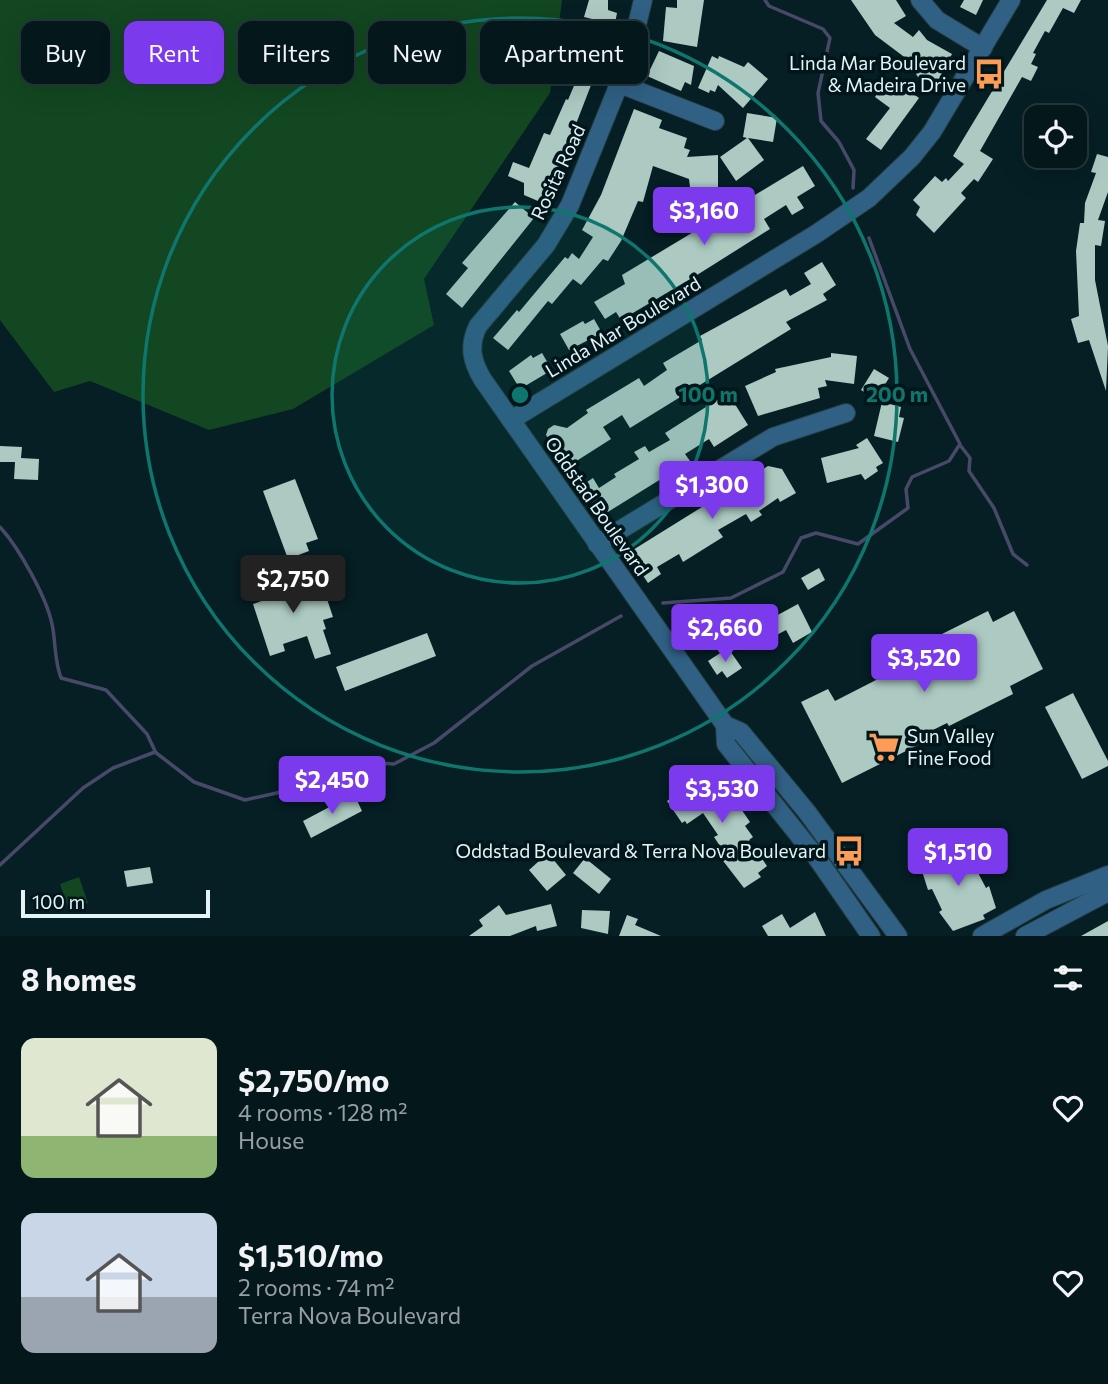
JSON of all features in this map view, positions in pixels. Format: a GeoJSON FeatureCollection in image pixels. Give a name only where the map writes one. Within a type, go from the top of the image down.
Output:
{"type":"FeatureCollection","features":[{"type":"Feature","properties":{"kind":"street","name":"Rosita Road"},"geometry":{"type":"LineString","coordinates":[[639,21],[643,0]]}},
{"type":"Feature","properties":{"kind":"street"},"geometry":{"type":"LineString","coordinates":[[920,0],[937,20],[983,48]]}},
{"type":"Feature","properties":{"kind":"street","name":"Linda Mar Boulevard"},"geometry":{"type":"LineString","coordinates":[[511,420],[816,234],[869,198],[906,164],[932,132],[1011,0]]}},
{"type":"Feature","properties":{"kind":"street","name":"Rosita Road"},"geometry":{"type":"LineString","coordinates":[[472,340],[483,320],[559,227],[620,84]]}},
{"type":"Feature","properties":{"kind":"street"},"geometry":{"type":"LineString","coordinates":[[620,84],[715,121]]}},
{"type":"Feature","properties":{"kind":"street","name":"Oddstad Boulevard"},"geometry":{"type":"LineString","coordinates":[[472,340],[472,356],[478,372],[725,725],[741,732],[807,812],[898,936]]}},
{"type":"Feature","properties":{"kind":"street"},"geometry":{"type":"LineString","coordinates":[[597,544],[773,437],[846,413]]}},
{"type":"Feature","properties":{"kind":"street","name":"Oddstad Boulevard"},"geometry":{"type":"LineString","coordinates":[[725,725],[726,744],[817,858],[871,936]]}},
{"type":"Feature","properties":{"kind":"street"},"geometry":{"type":"LineString","coordinates":[[982,936],[1053,897],[1108,875]]}},
{"type":"Feature","properties":{"kind":"street"},"geometry":{"type":"LineString","coordinates":[[1026,936],[1108,892]]}},
{"type":"Feature","properties":{"kind":"green space"},"geometry":{"type":"Polygon","coordinates":[[[0,0],[562,0],[559,21],[480,21],[480,84],[551,84],[550,93],[424,279],[434,325],[293,409],[209,430],[90,381],[54,392],[0,320],[0,0]]]}},
{"type":"Feature","properties":{"kind":"green space"},"geometry":{"type":"Polygon","coordinates":[[[79,877],[88,903],[69,910],[60,884],[79,877]]]}},
{"type":"Feature","properties":{"kind":"building"},"geometry":{"type":"Polygon","coordinates":[[[589,0],[608,0],[608,10],[617,13],[615,21],[592,21],[584,17],[589,0]]]}},
{"type":"Feature","properties":{"kind":"building"},"geometry":{"type":"Polygon","coordinates":[[[677,0],[704,0],[697,47],[663,41],[666,7],[677,8],[677,0]]]}},
{"type":"Feature","properties":{"kind":"building"},"geometry":{"type":"Polygon","coordinates":[[[851,0],[896,0],[906,16],[894,23],[913,37],[919,30],[927,40],[952,54],[935,87],[918,77],[916,74],[919,68],[875,35],[851,0]]]}},
{"type":"Feature","properties":{"kind":"building"},"geometry":{"type":"Polygon","coordinates":[[[964,0],[983,0],[976,15],[960,7],[964,0]]]}},
{"type":"Feature","properties":{"kind":"building"},"geometry":{"type":"Polygon","coordinates":[[[1047,0],[1081,0],[1074,13],[1063,8],[1049,33],[1045,31],[1033,53],[1036,54],[1031,64],[1038,67],[1031,81],[1022,77],[980,151],[993,159],[978,182],[974,179],[961,193],[966,198],[934,233],[916,215],[920,207],[913,200],[935,176],[942,182],[946,178],[948,181],[964,164],[953,156],[1047,0]]]}},
{"type":"Feature","properties":{"kind":"building"},"geometry":{"type":"Polygon","coordinates":[[[659,51],[694,66],[691,85],[685,82],[681,91],[648,76],[659,51]]]}},
{"type":"Feature","properties":{"kind":"building"},"geometry":{"type":"Polygon","coordinates":[[[712,56],[718,59],[719,56],[744,67],[748,62],[768,79],[743,108],[718,85],[715,92],[710,90],[709,93],[698,88],[712,56]]]}},
{"type":"Feature","properties":{"kind":"building"},"geometry":{"type":"Polygon","coordinates":[[[886,81],[905,94],[908,90],[919,98],[881,150],[866,139],[890,108],[875,97],[886,81]]]}},
{"type":"Feature","properties":{"kind":"building"},"geometry":{"type":"Polygon","coordinates":[[[575,84],[591,84],[545,204],[524,195],[524,183],[508,176],[513,162],[529,168],[544,133],[550,135],[566,99],[568,100],[575,84]]]}},
{"type":"Feature","properties":{"kind":"building"},"geometry":{"type":"Polygon","coordinates":[[[634,109],[662,120],[659,128],[687,138],[684,148],[690,150],[687,157],[718,155],[718,191],[691,195],[689,179],[653,166],[643,202],[638,201],[621,241],[608,261],[603,259],[581,285],[573,279],[552,304],[548,301],[508,350],[493,338],[517,310],[519,312],[565,257],[568,259],[572,253],[579,259],[593,237],[582,230],[601,195],[634,109]]]}},
{"type":"Feature","properties":{"kind":"building"},"geometry":{"type":"Polygon","coordinates":[[[747,113],[777,118],[773,142],[748,138],[764,160],[736,181],[720,157],[747,138],[743,137],[747,113]]]}},
{"type":"Feature","properties":{"kind":"building"},"geometry":{"type":"Polygon","coordinates":[[[1097,154],[1108,157],[1108,192],[1098,220],[1105,221],[1101,246],[1095,245],[1095,280],[1108,346],[1106,391],[1089,340],[1078,343],[1071,319],[1079,316],[1076,251],[1080,223],[1084,223],[1085,203],[1096,173],[1091,172],[1097,154]]]}},
{"type":"Feature","properties":{"kind":"building"},"geometry":{"type":"Polygon","coordinates":[[[803,166],[815,186],[797,197],[804,208],[792,215],[786,205],[764,219],[770,229],[697,275],[621,320],[616,312],[605,319],[594,302],[625,284],[622,275],[803,166]]]}},
{"type":"Feature","properties":{"kind":"building"},"geometry":{"type":"Polygon","coordinates":[[[515,202],[534,218],[462,308],[446,294],[468,268],[462,263],[515,202]]]}},
{"type":"Feature","properties":{"kind":"building"},"geometry":{"type":"Polygon","coordinates":[[[822,262],[836,285],[823,294],[827,300],[786,322],[791,329],[630,428],[622,415],[603,427],[611,439],[567,467],[546,435],[548,429],[554,425],[567,428],[588,413],[586,410],[639,378],[644,386],[667,370],[663,363],[702,340],[700,336],[786,289],[790,296],[811,284],[804,273],[822,262]]]}},
{"type":"Feature","properties":{"kind":"building"},"geometry":{"type":"Polygon","coordinates":[[[594,319],[602,333],[569,350],[560,334],[583,321],[585,324],[594,319]]]}},
{"type":"Feature","properties":{"kind":"building"},"geometry":{"type":"Polygon","coordinates":[[[542,353],[552,370],[520,389],[509,371],[531,355],[533,358],[542,353]]]}},
{"type":"Feature","properties":{"kind":"building"},"geometry":{"type":"Polygon","coordinates":[[[831,353],[857,356],[854,384],[825,380],[827,386],[818,388],[820,398],[758,416],[745,386],[776,372],[775,369],[831,357],[831,353]]]}},
{"type":"Feature","properties":{"kind":"building"},"geometry":{"type":"Polygon","coordinates":[[[874,369],[889,378],[876,399],[861,390],[874,369]]]}},
{"type":"Feature","properties":{"kind":"building"},"geometry":{"type":"Polygon","coordinates":[[[728,393],[748,425],[714,447],[709,439],[685,454],[690,461],[603,515],[594,506],[581,486],[593,478],[599,488],[616,477],[614,474],[639,459],[634,452],[645,446],[649,452],[670,440],[665,433],[728,393]]]}},
{"type":"Feature","properties":{"kind":"building"},"geometry":{"type":"Polygon","coordinates":[[[882,402],[901,407],[899,417],[904,418],[898,442],[874,436],[882,402]]]}},
{"type":"Feature","properties":{"kind":"building"},"geometry":{"type":"Polygon","coordinates":[[[867,438],[883,463],[876,467],[878,471],[865,480],[861,474],[827,483],[821,458],[859,448],[856,445],[867,438]]]}},
{"type":"Feature","properties":{"kind":"building"},"geometry":{"type":"Polygon","coordinates":[[[0,446],[22,447],[21,458],[39,459],[38,480],[14,479],[15,462],[0,462],[0,446]]]}},
{"type":"Feature","properties":{"kind":"building"},"geometry":{"type":"Polygon","coordinates":[[[768,466],[782,469],[796,493],[780,502],[778,498],[759,511],[762,515],[751,522],[746,514],[718,530],[723,537],[683,562],[679,554],[657,567],[661,574],[648,583],[628,553],[768,466]]]}},
{"type":"Feature","properties":{"kind":"building"},"geometry":{"type":"Polygon","coordinates":[[[295,479],[318,539],[306,543],[309,551],[288,559],[263,491],[295,479]]]}},
{"type":"Feature","properties":{"kind":"building"},"geometry":{"type":"Polygon","coordinates":[[[819,568],[825,580],[808,590],[801,578],[819,568]]]}},
{"type":"Feature","properties":{"kind":"building"},"geometry":{"type":"Polygon","coordinates":[[[283,571],[289,589],[312,581],[317,595],[325,593],[333,617],[323,620],[326,629],[323,630],[331,654],[315,659],[307,636],[283,644],[285,651],[270,656],[253,604],[267,599],[261,578],[283,571]]]}},
{"type":"Feature","properties":{"kind":"building"},"geometry":{"type":"Polygon","coordinates":[[[798,604],[812,632],[793,643],[786,630],[758,645],[750,630],[798,604]]]}},
{"type":"Feature","properties":{"kind":"building"},"geometry":{"type":"Polygon","coordinates":[[[988,611],[993,622],[1014,611],[1043,669],[1010,686],[1013,694],[949,726],[947,723],[927,733],[930,739],[842,783],[801,702],[828,689],[835,701],[919,658],[914,648],[988,611]]]}},
{"type":"Feature","properties":{"kind":"building"},"geometry":{"type":"Polygon","coordinates":[[[427,633],[436,656],[345,691],[336,667],[427,633]]]}},
{"type":"Feature","properties":{"kind":"building"},"geometry":{"type":"Polygon","coordinates":[[[728,648],[742,668],[727,678],[722,671],[717,675],[708,661],[728,648]]]}},
{"type":"Feature","properties":{"kind":"building"},"geometry":{"type":"Polygon","coordinates":[[[1073,693],[1108,761],[1108,766],[1082,779],[1045,707],[1073,693]]]}},
{"type":"Feature","properties":{"kind":"building"},"geometry":{"type":"Polygon","coordinates":[[[718,775],[750,822],[745,826],[753,837],[749,840],[767,866],[758,873],[761,877],[744,888],[717,853],[722,849],[714,837],[718,835],[703,813],[687,824],[685,821],[682,823],[667,801],[702,776],[706,783],[718,775]]]}},
{"type":"Feature","properties":{"kind":"building"},"geometry":{"type":"Polygon","coordinates":[[[354,794],[362,811],[311,838],[303,821],[354,794]]]}},
{"type":"Feature","properties":{"kind":"building"},"geometry":{"type":"Polygon","coordinates":[[[964,845],[969,854],[972,852],[979,865],[975,867],[986,888],[989,886],[996,908],[983,915],[985,919],[953,931],[939,912],[942,910],[932,889],[928,890],[921,868],[934,861],[932,857],[950,847],[952,852],[964,845]]]}},
{"type":"Feature","properties":{"kind":"building"},"geometry":{"type":"Polygon","coordinates":[[[548,853],[566,875],[547,891],[529,870],[548,853]]]}},
{"type":"Feature","properties":{"kind":"building"},"geometry":{"type":"Polygon","coordinates":[[[585,858],[611,879],[599,894],[573,873],[585,858]]]}},
{"type":"Feature","properties":{"kind":"building"},"geometry":{"type":"Polygon","coordinates":[[[150,867],[153,883],[127,887],[124,871],[150,867]]]}},
{"type":"Feature","properties":{"kind":"building"},"geometry":{"type":"Polygon","coordinates":[[[551,904],[557,926],[537,931],[536,926],[510,936],[469,936],[483,926],[479,920],[499,905],[506,915],[551,904]]]}},
{"type":"Feature","properties":{"kind":"building"},"geometry":{"type":"Polygon","coordinates":[[[582,910],[610,911],[608,934],[581,928],[582,910]]]}},
{"type":"Feature","properties":{"kind":"building"},"geometry":{"type":"Polygon","coordinates":[[[815,912],[826,936],[768,936],[762,926],[782,914],[790,928],[815,912]]]}},
{"type":"Feature","properties":{"kind":"building"},"geometry":{"type":"Polygon","coordinates":[[[627,915],[638,919],[635,925],[661,936],[619,936],[627,915]]]}},
{"type":"Feature","properties":{"kind":"building"},"geometry":{"type":"Polygon","coordinates":[[[1108,921],[1108,936],[1081,936],[1108,921]]]}},
{"type":"Feature","properties":{"kind":"waterway"},"geometry":{"type":"LineString","coordinates":[[765,0],[769,6],[823,29],[830,38],[818,93],[821,121],[839,142],[854,170],[853,188]]}},
{"type":"Feature","properties":{"kind":"waterway"},"geometry":{"type":"LineString","coordinates":[[663,603],[731,598],[783,572],[801,538],[816,533],[858,544],[908,508],[906,489],[912,477],[949,461],[960,444],[910,349],[869,238]]}},
{"type":"Feature","properties":{"kind":"waterway"},"geometry":{"type":"LineString","coordinates":[[960,445],[970,458],[969,471],[994,508],[1013,554],[1027,565]]}},
{"type":"Feature","properties":{"kind":"waterway"},"geometry":{"type":"LineString","coordinates":[[0,527],[23,560],[44,600],[52,624],[61,678],[106,690],[147,734],[155,751]]}},
{"type":"Feature","properties":{"kind":"waterway"},"geometry":{"type":"LineString","coordinates":[[155,752],[194,782],[245,800],[290,790],[315,759],[394,764],[434,743],[532,666],[621,616]]}},
{"type":"Feature","properties":{"kind":"waterway"},"geometry":{"type":"LineString","coordinates":[[0,865],[83,788],[113,768],[155,752]]}},
{"type":"Feature","properties":{"kind":"place","name":"Linda Mar Boulevard & Madeira Drive"},"geometry":{"type":"Point","coordinates":[989,74]}},
{"type":"Feature","properties":{"kind":"place","name":"Sun Valley Fine Food"},"geometry":{"type":"Point","coordinates":[884,747]}},
{"type":"Feature","properties":{"kind":"place","name":"Oddstad Boulevard & Terra Nova Boulevard"},"geometry":{"type":"Point","coordinates":[849,851]}}]}
